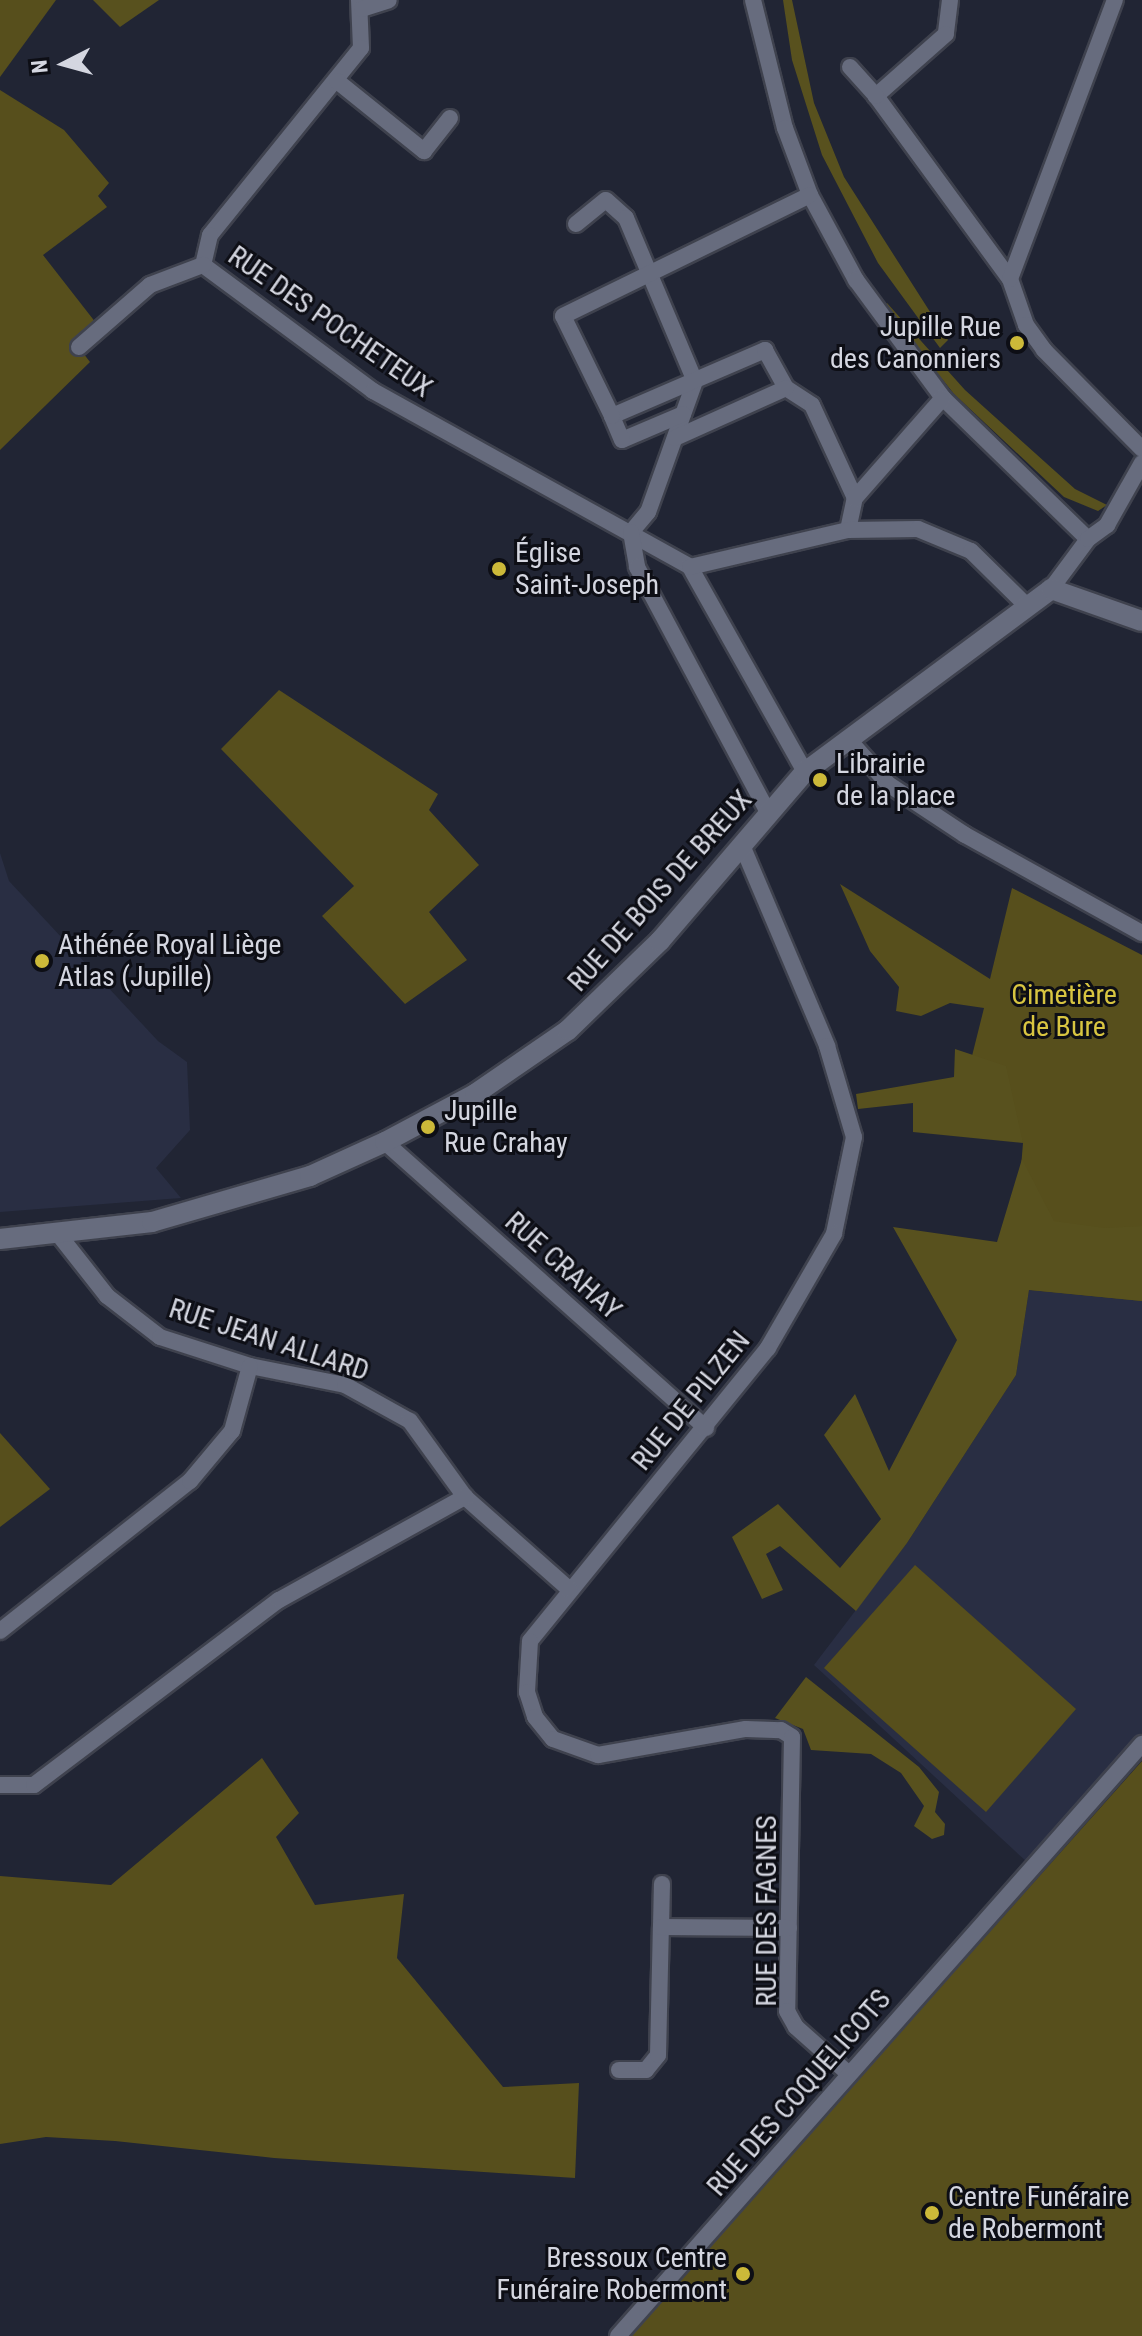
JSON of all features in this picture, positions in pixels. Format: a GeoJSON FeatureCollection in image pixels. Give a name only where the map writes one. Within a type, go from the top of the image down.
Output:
{"type":"FeatureCollection","features":[{"type":"Feature","properties":{"kind":"street"},"geometry":{"type":"LineString","coordinates":[[360,4],[389,0]]}},
{"type":"Feature","properties":{"kind":"street"},"geometry":{"type":"LineString","coordinates":[[753,0],[773,88],[810,195],[882,320],[943,398],[1088,539]]}},
{"type":"Feature","properties":{"kind":"street"},"geometry":{"type":"LineString","coordinates":[[876,96],[946,34],[950,0]]}},
{"type":"Feature","properties":{"kind":"street"},"geometry":{"type":"LineString","coordinates":[[1010,279],[1115,0]]}},
{"type":"Feature","properties":{"kind":"street","name":"RUE DES POCHETEUX"},"geometry":{"type":"LineString","coordinates":[[360,4],[361,48],[210,235],[203,265],[373,391],[690,567]]}},
{"type":"Feature","properties":{"kind":"street"},"geometry":{"type":"LineString","coordinates":[[850,67],[876,96],[1010,279],[1026,325],[1044,350],[1142,449]]}},
{"type":"Feature","properties":{"kind":"street"},"geometry":{"type":"LineString","coordinates":[[337,81],[424,151],[450,118]]}},
{"type":"Feature","properties":{"kind":"street"},"geometry":{"type":"LineString","coordinates":[[683,414],[622,440],[563,316],[810,195]]}},
{"type":"Feature","properties":{"kind":"street"},"geometry":{"type":"LineString","coordinates":[[576,224],[606,200],[626,218],[695,381],[648,512],[631,532],[637,567],[769,814]]}},
{"type":"Feature","properties":{"kind":"street"},"geometry":{"type":"LineString","coordinates":[[79,347],[150,285],[203,265]]}},
{"type":"Feature","properties":{"kind":"street"},"geometry":{"type":"LineString","coordinates":[[612,416],[765,350],[786,388],[812,405],[855,498]]}},
{"type":"Feature","properties":{"kind":"street"},"geometry":{"type":"LineString","coordinates":[[675,438],[786,388]]}},
{"type":"Feature","properties":{"kind":"street"},"geometry":{"type":"LineString","coordinates":[[848,530],[855,498],[943,398]]}},
{"type":"Feature","properties":{"kind":"street"},"geometry":{"type":"LineString","coordinates":[[1142,463],[1107,525],[1088,539],[1051,589],[1142,621]]}},
{"type":"Feature","properties":{"kind":"street"},"geometry":{"type":"LineString","coordinates":[[805,772],[690,567],[848,530],[918,529],[971,551],[1027,606]]}},
{"type":"Feature","properties":{"kind":"street","name":"RUE DE BOIS DE BREUX"},"geometry":{"type":"LineString","coordinates":[[0,1239],[59,1235],[152,1222],[237,1200],[310,1176],[385,1142],[475,1094],[568,1030],[617,988],[744,850],[769,814],[805,772],[1051,589]]}},
{"type":"Feature","properties":{"kind":"street"},"geometry":{"type":"LineString","coordinates":[[849,740],[888,784],[952,827],[1142,933]]}},
{"type":"Feature","properties":{"kind":"street","name":"RUE DE PILZEN"},"geometry":{"type":"LineString","coordinates":[[744,850],[827,1046],[854,1137],[834,1234],[768,1348],[706,1428],[569,1589],[530,1641],[527,1692],[535,1717],[553,1739],[598,1755],[746,1729],[781,1730]]}},
{"type":"Feature","properties":{"kind":"street","name":"RUE CRAHAY"},"geometry":{"type":"LineString","coordinates":[[385,1142],[706,1428]]}},
{"type":"Feature","properties":{"kind":"street","name":"RUE JEAN ALLARD"},"geometry":{"type":"LineString","coordinates":[[59,1235],[107,1296],[160,1337],[250,1366],[345,1385],[410,1421],[465,1497],[569,1589]]}},
{"type":"Feature","properties":{"kind":"street"},"geometry":{"type":"LineString","coordinates":[[0,1631],[190,1481],[232,1431],[250,1366]]}},
{"type":"Feature","properties":{"kind":"street"},"geometry":{"type":"LineString","coordinates":[[0,1785],[34,1785],[279,1600],[465,1497]]}},
{"type":"Feature","properties":{"kind":"street","name":"RUE DES FAGNES"},"geometry":{"type":"LineString","coordinates":[[781,1730],[792,1737],[795,1749],[787,2011],[796,2027],[849,2074]]}},
{"type":"Feature","properties":{"kind":"street","name":"RUE DES COQUELICOTS"},"geometry":{"type":"LineString","coordinates":[[618,2336],[1142,1744]]}},
{"type":"Feature","properties":{"kind":"street"},"geometry":{"type":"LineString","coordinates":[[619,2070],[646,2070],[658,2055],[662,1884]]}},
{"type":"Feature","properties":{"kind":"street"},"geometry":{"type":"LineString","coordinates":[[661,1927],[789,1928]]}},
{"type":"Feature","properties":{"kind":"shaded area"},"geometry":{"type":"Polygon","coordinates":[[[93,0],[159,0],[120,27],[93,0]]]}},
{"type":"Feature","properties":{"kind":"shaded area"},"geometry":{"type":"Polygon","coordinates":[[[783,0],[792,0],[814,103],[844,177],[948,340],[940,348],[878,263],[822,155],[792,60],[783,0]]]}},
{"type":"Feature","properties":{"kind":"shaded area"},"geometry":{"type":"Polygon","coordinates":[[[887,303],[965,390],[1075,489],[1107,505],[1098,511],[1064,497],[954,394],[884,306],[887,303]]]}},
{"type":"Feature","properties":{"kind":"shaded area","name":"Athénée Royal Liège Atlas (Jupille)"},"geometry":{"type":"Polygon","coordinates":[[[0,853],[9,881],[158,1041],[187,1062],[190,1130],[156,1168],[181,1198],[0,1212],[0,853]]]}},
{"type":"Feature","properties":{"kind":"shaded area"},"geometry":{"type":"Polygon","coordinates":[[[955,1049],[1006,1066],[1023,1143],[913,1132],[913,1103],[858,1109],[856,1094],[954,1077],[955,1049]]]}},
{"type":"Feature","properties":{"kind":"shaded area"},"geometry":{"type":"Polygon","coordinates":[[[1022,1159],[1054,1221],[1105,1228],[1142,1226],[1142,1301],[1029,1290],[1016,1375],[907,1543],[856,1611],[780,1546],[766,1554],[783,1590],[762,1599],[732,1537],[778,1504],[840,1568],[881,1519],[824,1435],[855,1394],[889,1471],[957,1340],[893,1227],[997,1242],[1022,1159]]]}},
{"type":"Feature","properties":{"kind":"shaded area"},"geometry":{"type":"Polygon","coordinates":[[[1029,1290],[1142,1301],[1142,1733],[1028,1863],[814,1665],[907,1543],[1016,1375],[1029,1290]]]}},
{"type":"Feature","properties":{"kind":"shaded area"},"geometry":{"type":"Polygon","coordinates":[[[806,1677],[919,1767],[939,1792],[935,1812],[945,1824],[944,1835],[932,1839],[914,1826],[924,1806],[901,1773],[871,1754],[811,1750],[803,1729],[775,1718],[806,1677]]]}},
{"type":"Feature","properties":{"kind":"green space"},"geometry":{"type":"Polygon","coordinates":[[[0,0],[56,0],[0,77],[0,0]]]}},
{"type":"Feature","properties":{"kind":"green space"},"geometry":{"type":"Polygon","coordinates":[[[0,90],[64,130],[109,183],[98,196],[107,207],[43,255],[96,323],[73,340],[90,362],[0,450],[0,90]]]}},
{"type":"Feature","properties":{"kind":"green space"},"geometry":{"type":"Polygon","coordinates":[[[279,690],[438,794],[429,810],[479,865],[429,912],[467,960],[405,1004],[322,916],[354,886],[221,749],[279,690]]]}},
{"type":"Feature","properties":{"kind":"green space","name":"Cimetière de Bure"},"geometry":{"type":"Polygon","coordinates":[[[840,884],[990,979],[1012,888],[1142,955],[1142,1301],[1011,1288],[1023,1143],[972,1056],[984,1008],[950,1003],[921,1016],[896,1011],[899,987],[870,951],[840,884]]]}},
{"type":"Feature","properties":{"kind":"green space"},"geometry":{"type":"Polygon","coordinates":[[[0,1433],[50,1489],[0,1527],[0,1433]]]}},
{"type":"Feature","properties":{"kind":"green space"},"geometry":{"type":"Polygon","coordinates":[[[915,1565],[1076,1709],[986,1812],[824,1668],[915,1565]]]}},
{"type":"Feature","properties":{"kind":"green space"},"geometry":{"type":"Polygon","coordinates":[[[262,1758],[299,1813],[276,1837],[315,1905],[404,1894],[397,1958],[503,2087],[579,2083],[575,2178],[274,2158],[115,2141],[46,2137],[0,2144],[0,1876],[111,1885],[262,1758]]]}},
{"type":"Feature","properties":{"kind":"green space"},"geometry":{"type":"Polygon","coordinates":[[[1142,1761],[1142,2336],[629,2336],[1142,1761]]]}},
{"type":"Feature","properties":{"kind":"place","name":"Jupille Rue des Canonniers"},"geometry":{"type":"Point","coordinates":[1017,343]}},
{"type":"Feature","properties":{"kind":"place","name":"Église Saint-Joseph"},"geometry":{"type":"Point","coordinates":[499,569]}},
{"type":"Feature","properties":{"kind":"place","name":"Librairie de la place"},"geometry":{"type":"Point","coordinates":[820,780]}},
{"type":"Feature","properties":{"kind":"place","name":"Athénée Royal Liège Atlas (Jupille)"},"geometry":{"type":"Point","coordinates":[42,961]}},
{"type":"Feature","properties":{"kind":"place","name":"Jupille Rue Crahay"},"geometry":{"type":"Point","coordinates":[428,1127]}},
{"type":"Feature","properties":{"kind":"place","name":"Centre Funéraire de Robermont"},"geometry":{"type":"Point","coordinates":[932,2213]}},
{"type":"Feature","properties":{"kind":"place","name":"Bressoux Centre Funéraire Robermont"},"geometry":{"type":"Point","coordinates":[743,2274]}}]}
